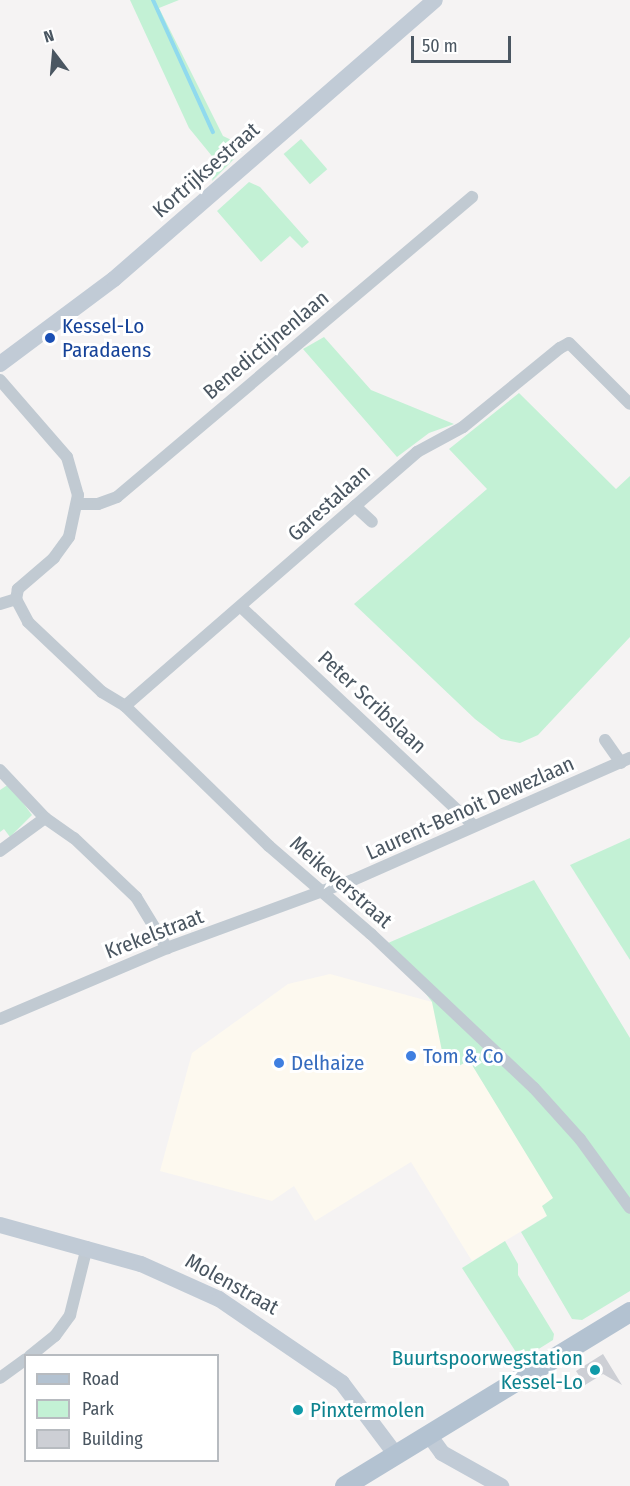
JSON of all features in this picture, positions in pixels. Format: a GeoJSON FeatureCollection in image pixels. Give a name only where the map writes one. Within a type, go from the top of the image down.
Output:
{"type":"FeatureCollection","features":[{"type":"Feature","properties":{"kind":"main road"},"geometry":{"type":"LineString","coordinates":[[345,1486],[630,1312]]}},
{"type":"Feature","properties":{"kind":"street","name":"Kortrijksestraat"},"geometry":{"type":"LineString","coordinates":[[0,364],[114,279],[435,0]]}},
{"type":"Feature","properties":{"kind":"street","name":"Benedictijnenlaan"},"geometry":{"type":"LineString","coordinates":[[78,504],[98,504],[117,496],[472,197]]}},
{"type":"Feature","properties":{"kind":"street","name":"Garestalaan"},"geometry":{"type":"LineString","coordinates":[[125,706],[242,608],[417,452],[463,427],[569,343],[630,404]]}},
{"type":"Feature","properties":{"kind":"street"},"geometry":{"type":"LineString","coordinates":[[0,380],[67,457],[78,504],[64,544],[18,589],[16,599],[0,604]]}},
{"type":"Feature","properties":{"kind":"street"},"geometry":{"type":"LineString","coordinates":[[355,506],[372,522]]}},
{"type":"Feature","properties":{"kind":"street","name":"Meikeverstraat"},"geometry":{"type":"LineString","coordinates":[[16,599],[28,622],[102,692],[125,706],[261,838],[325,892],[560,1114],[630,1208]]}},
{"type":"Feature","properties":{"kind":"street","name":"Peter Scribslaan"},"geometry":{"type":"LineString","coordinates":[[242,608],[474,826]]}},
{"type":"Feature","properties":{"kind":"street"},"geometry":{"type":"LineString","coordinates":[[604,740],[626,761]]}},
{"type":"Feature","properties":{"kind":"street","name":"Laurent-Benoit Dewezlaan"},"geometry":{"type":"LineString","coordinates":[[325,892],[626,761]]}},
{"type":"Feature","properties":{"kind":"street"},"geometry":{"type":"LineString","coordinates":[[0,770],[45,818],[74,838],[136,897],[167,948]]}},
{"type":"Feature","properties":{"kind":"street"},"geometry":{"type":"LineString","coordinates":[[0,851],[45,818]]}},
{"type":"Feature","properties":{"kind":"street","name":"Krekelstraat"},"geometry":{"type":"LineString","coordinates":[[0,1019],[167,948],[325,892]]}},
{"type":"Feature","properties":{"kind":"street","name":"Molenstraat"},"geometry":{"type":"LineString","coordinates":[[0,1225],[87,1247],[178,1277],[288,1343],[356,1398],[396,1455]]}},
{"type":"Feature","properties":{"kind":"street"},"geometry":{"type":"LineString","coordinates":[[33,1354],[56,1336],[70,1315],[87,1247]]}},
{"type":"Feature","properties":{"kind":"street"},"geometry":{"type":"LineString","coordinates":[[0,1378],[24,1360]]}},
{"type":"Feature","properties":{"kind":"street"},"geometry":{"type":"LineString","coordinates":[[429,1435],[442,1453],[501,1486]]}},
{"type":"Feature","properties":{"kind":"shaded area"},"geometry":{"type":"Polygon","coordinates":[[[330,974],[432,1002],[459,1066],[469,1060],[554,1198],[548,1215],[472,1261],[411,1162],[315,1221],[294,1186],[272,1201],[160,1171],[192,1053],[288,984],[330,974]]]}},
{"type":"Feature","properties":{"kind":"green space"},"geometry":{"type":"Polygon","coordinates":[[[130,0],[179,0],[159,8],[223,136],[246,147],[212,181],[216,161],[189,128],[130,0]]]}},
{"type":"Feature","properties":{"kind":"green space"},"geometry":{"type":"Polygon","coordinates":[[[301,139],[327,169],[310,184],[284,154],[301,139]]]}},
{"type":"Feature","properties":{"kind":"green space"},"geometry":{"type":"Polygon","coordinates":[[[249,182],[260,187],[309,242],[302,248],[290,236],[261,262],[217,211],[249,182]]]}},
{"type":"Feature","properties":{"kind":"green space"},"geometry":{"type":"Polygon","coordinates":[[[324,337],[371,390],[454,424],[429,433],[397,457],[303,349],[324,337]]]}},
{"type":"Feature","properties":{"kind":"green space"},"geometry":{"type":"Polygon","coordinates":[[[519,393],[616,489],[630,476],[630,637],[538,735],[520,743],[501,739],[475,719],[354,604],[487,489],[449,449],[519,393]]]}},
{"type":"Feature","properties":{"kind":"green space"},"geometry":{"type":"Polygon","coordinates":[[[9,784],[32,815],[10,837],[4,829],[0,832],[0,790],[9,784]]]}},
{"type":"Feature","properties":{"kind":"green space"},"geometry":{"type":"Polygon","coordinates":[[[630,838],[630,960],[570,865],[630,838]]]}},
{"type":"Feature","properties":{"kind":"green space"},"geometry":{"type":"Polygon","coordinates":[[[534,880],[630,1038],[630,1291],[582,1320],[572,1319],[521,1232],[547,1216],[542,1206],[553,1198],[469,1060],[459,1066],[453,1056],[444,1061],[432,1002],[388,943],[534,880]]]}},
{"type":"Feature","properties":{"kind":"green space"},"geometry":{"type":"Polygon","coordinates":[[[505,1241],[518,1264],[518,1275],[554,1334],[553,1340],[521,1360],[462,1268],[505,1241]]]}},
{"type":"Feature","properties":{"kind":"building","name":"Buurtspoorwegstation Kessel-Lo"},"geometry":{"type":"Polygon","coordinates":[[[603,1354],[622,1385],[603,1374],[585,1385],[576,1371],[603,1354]]]}},
{"type":"Feature","properties":{"kind":"building","name":"Pinxtermolen"},"geometry":{"type":"Polygon","coordinates":[[[295,1403],[301,1403],[305,1410],[301,1417],[295,1417],[291,1413],[291,1407],[295,1403]]]}},
{"type":"Feature","properties":{"kind":"waterway"},"geometry":{"type":"LineString","coordinates":[[153,0],[213,132]]}},
{"type":"Feature","properties":{"kind":"place","name":"Kessel-Lo Paradaens"},"geometry":{"type":"Point","coordinates":[50,338]}},
{"type":"Feature","properties":{"kind":"place","name":"Tom & Co"},"geometry":{"type":"Point","coordinates":[411,1056]}},
{"type":"Feature","properties":{"kind":"place","name":"Delhaize"},"geometry":{"type":"Point","coordinates":[279,1063]}},
{"type":"Feature","properties":{"kind":"place","name":"Buurtspoorwegstation Kessel-Lo"},"geometry":{"type":"Point","coordinates":[595,1370]}},
{"type":"Feature","properties":{"kind":"place","name":"Pinxtermolen"},"geometry":{"type":"Point","coordinates":[298,1410]}}]}
